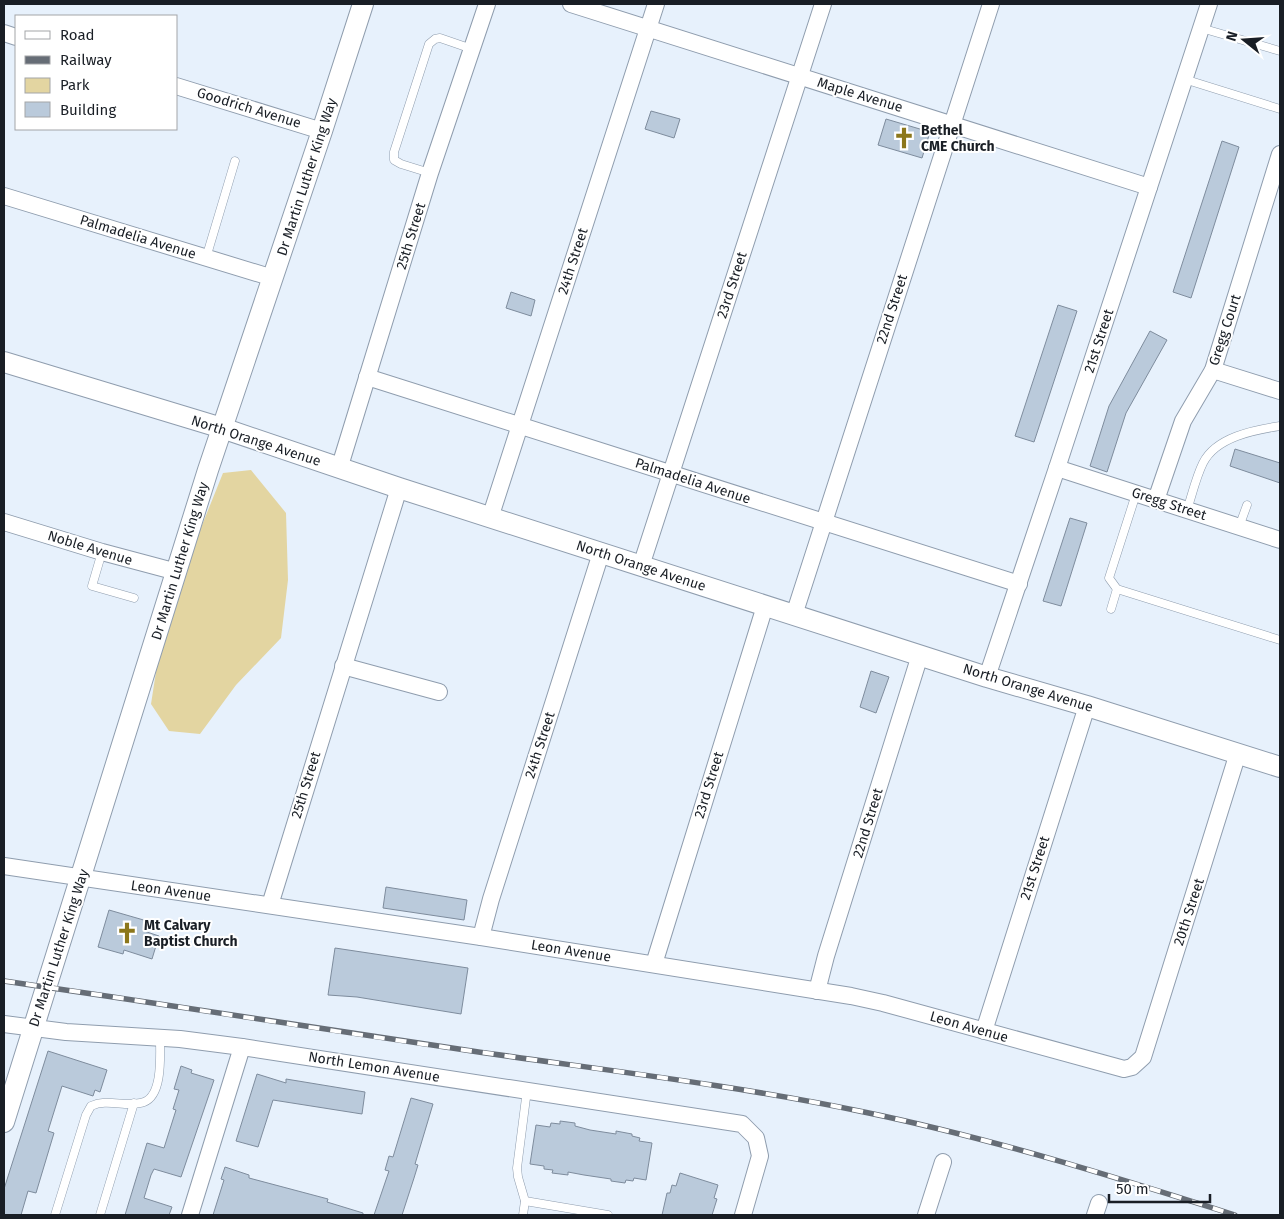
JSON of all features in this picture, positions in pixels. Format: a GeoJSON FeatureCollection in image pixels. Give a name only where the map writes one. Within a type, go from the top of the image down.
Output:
{"type":"FeatureCollection","features":[{"type":"Feature","properties":{"kind":"street","name":"Dr Martin Luther King Way"},"geometry":{"type":"LineString","coordinates":[[4,1121],[208,470],[363,4]]}},
{"type":"Feature","properties":{"kind":"street","name":"25th Street"},"geometry":{"type":"LineString","coordinates":[[339,469],[430,173],[487,4]]}},
{"type":"Feature","properties":{"kind":"street","name":"Maple Avenue"},"geometry":{"type":"LineString","coordinates":[[571,4],[1149,187]]}},
{"type":"Feature","properties":{"kind":"street","name":"24th Street"},"geometry":{"type":"LineString","coordinates":[[490,518],[656,4]]}},
{"type":"Feature","properties":{"kind":"street","name":"23rd Street"},"geometry":{"type":"LineString","coordinates":[[641,566],[823,4]]}},
{"type":"Feature","properties":{"kind":"street","name":"22nd Street"},"geometry":{"type":"LineString","coordinates":[[794,615],[990,4]]}},
{"type":"Feature","properties":{"kind":"street","name":"21st Street"},"geometry":{"type":"LineString","coordinates":[[987,677],[1058,468],[1208,4]]}},
{"type":"Feature","properties":{"kind":"street","name":"Goodrich Avenue"},"geometry":{"type":"LineString","coordinates":[[178,87],[322,131]]}},
{"type":"Feature","properties":{"kind":"street","name":"Gregg Court"},"geometry":{"type":"LineString","coordinates":[[1156,500],[1183,421],[1213,370],[1280,154]]}},
{"type":"Feature","properties":{"kind":"street","name":"Palmadelia Avenue"},"geometry":{"type":"LineString","coordinates":[[4,196],[273,278]]}},
{"type":"Feature","properties":{"kind":"street","name":"North Orange Avenue"},"geometry":{"type":"LineString","coordinates":[[4,362],[222,428],[339,469],[490,518],[987,677],[1087,706],[1280,767]]}},
{"type":"Feature","properties":{"kind":"street"},"geometry":{"type":"LineString","coordinates":[[1213,370],[1280,391]]}},
{"type":"Feature","properties":{"kind":"street","name":"Palmadelia Avenue"},"geometry":{"type":"LineString","coordinates":[[367,377],[1019,584]]}},
{"type":"Feature","properties":{"kind":"street","name":"Gregg Street"},"geometry":{"type":"LineString","coordinates":[[1058,468],[1280,540]]}},
{"type":"Feature","properties":{"kind":"street","name":"25th Street"},"geometry":{"type":"LineString","coordinates":[[270,905],[399,488]]}},
{"type":"Feature","properties":{"kind":"street","name":"Noble Avenue"},"geometry":{"type":"LineString","coordinates":[[4,522],[102,552],[177,572]]}},
{"type":"Feature","properties":{"kind":"street","name":"24th Street"},"geometry":{"type":"LineString","coordinates":[[481,938],[491,899],[601,553]]}},
{"type":"Feature","properties":{"kind":"street","name":"23rd Street"},"geometry":{"type":"LineString","coordinates":[[654,964],[765,606]]}},
{"type":"Feature","properties":{"kind":"street","name":"22nd Street"},"geometry":{"type":"LineString","coordinates":[[817,991],[826,956],[920,655]]}},
{"type":"Feature","properties":{"kind":"street"},"geometry":{"type":"LineString","coordinates":[[343,666],[439,692]]}},
{"type":"Feature","properties":{"kind":"street","name":"21st Street"},"geometry":{"type":"LineString","coordinates":[[984,1031],[1087,706]]}},
{"type":"Feature","properties":{"kind":"street","name":"20th Street"},"geometry":{"type":"LineString","coordinates":[[1132,1067],[1143,1057],[1238,753]]}},
{"type":"Feature","properties":{"kind":"street","name":"Leon Avenue"},"geometry":{"type":"LineString","coordinates":[[4,866],[654,964],[817,991],[883,1003],[1117,1068],[1132,1067]]}},
{"type":"Feature","properties":{"kind":"street","name":"North Lemon Avenue"},"geometry":{"type":"LineString","coordinates":[[4,1024],[242,1047],[742,1124],[756,1138],[760,1156],[743,1215]]}},
{"type":"Feature","properties":{"kind":"street"},"geometry":{"type":"LineString","coordinates":[[190,1215],[242,1047]]}},
{"type":"Feature","properties":{"kind":"street"},"geometry":{"type":"LineString","coordinates":[[926,1215],[942,1162]]}},
{"type":"Feature","properties":{"kind":"lane"},"geometry":{"type":"LineString","coordinates":[[1201,28],[1280,51]]}},
{"type":"Feature","properties":{"kind":"lane"},"geometry":{"type":"LineString","coordinates":[[430,173],[394,160],[394,152],[430,44],[435,39],[440,38],[472,49]]}},
{"type":"Feature","properties":{"kind":"lane"},"geometry":{"type":"LineString","coordinates":[[1184,79],[1280,109]]}},
{"type":"Feature","properties":{"kind":"lane"},"geometry":{"type":"LineString","coordinates":[[206,258],[235,161]]}},
{"type":"Feature","properties":{"kind":"lane"},"geometry":{"type":"LineString","coordinates":[[1187,510],[1202,463],[1208,454],[1228,440],[1280,426]]}},
{"type":"Feature","properties":{"kind":"lane"},"geometry":{"type":"LineString","coordinates":[[1136,494],[1109,578],[1117,590],[1280,640]]}},
{"type":"Feature","properties":{"kind":"lane"},"geometry":{"type":"LineString","coordinates":[[1239,527],[1247,505]]}},
{"type":"Feature","properties":{"kind":"lane"},"geometry":{"type":"LineString","coordinates":[[102,552],[92,586],[134,598]]}},
{"type":"Feature","properties":{"kind":"lane"},"geometry":{"type":"LineString","coordinates":[[1111,609],[1117,590]]}},
{"type":"Feature","properties":{"kind":"lane"},"geometry":{"type":"LineString","coordinates":[[55,1215],[86,1115],[91,1106],[100,1102],[144,1103],[152,1097],[159,1077],[160,1038]]}},
{"type":"Feature","properties":{"kind":"lane"},"geometry":{"type":"LineString","coordinates":[[523,1215],[525,1201],[518,1178],[518,1168],[527,1090]]}},
{"type":"Feature","properties":{"kind":"lane"},"geometry":{"type":"LineString","coordinates":[[100,1215],[134,1103]]}},
{"type":"Feature","properties":{"kind":"lane"},"geometry":{"type":"LineString","coordinates":[[525,1201],[608,1215]]}},
{"type":"Feature","properties":{"kind":"green space"},"geometry":{"type":"Polygon","coordinates":[[[251,470],[286,513],[288,580],[281,638],[236,685],[200,734],[169,731],[151,704],[158,659],[190,555],[223,473],[251,470]]]}},
{"type":"Feature","properties":{"kind":"building"},"geometry":{"type":"Polygon","coordinates":[[[651,111],[680,119],[674,138],[645,129],[651,111]]]}},
{"type":"Feature","properties":{"kind":"building","name":"Bethel CME Church"},"geometry":{"type":"Polygon","coordinates":[[[886,119],[930,132],[922,158],[878,145],[886,119]]]}},
{"type":"Feature","properties":{"kind":"building"},"geometry":{"type":"Polygon","coordinates":[[[1222,141],[1239,147],[1191,298],[1173,292],[1222,141]]]}},
{"type":"Feature","properties":{"kind":"building"},"geometry":{"type":"Polygon","coordinates":[[[511,292],[535,300],[531,316],[506,308],[511,292]]]}},
{"type":"Feature","properties":{"kind":"building"},"geometry":{"type":"Polygon","coordinates":[[[1058,305],[1077,311],[1034,442],[1015,436],[1058,305]]]}},
{"type":"Feature","properties":{"kind":"building"},"geometry":{"type":"Polygon","coordinates":[[[1150,331],[1167,340],[1126,413],[1107,472],[1090,466],[1109,406],[1150,331]]]}},
{"type":"Feature","properties":{"kind":"building"},"geometry":{"type":"Polygon","coordinates":[[[1235,449],[1280,463],[1280,483],[1230,466],[1235,449]]]}},
{"type":"Feature","properties":{"kind":"building"},"geometry":{"type":"Polygon","coordinates":[[[1070,518],[1087,523],[1061,606],[1043,601],[1070,518]]]}},
{"type":"Feature","properties":{"kind":"building"},"geometry":{"type":"Polygon","coordinates":[[[871,671],[889,677],[876,713],[860,707],[871,671]]]}},
{"type":"Feature","properties":{"kind":"building"},"geometry":{"type":"Polygon","coordinates":[[[386,887],[467,900],[464,920],[383,908],[386,887]]]}},
{"type":"Feature","properties":{"kind":"building","name":"Mt Calvary Baptist Church"},"geometry":{"type":"Polygon","coordinates":[[[109,910],[147,921],[144,931],[159,936],[152,959],[124,950],[123,954],[98,947],[109,910]]]}},
{"type":"Feature","properties":{"kind":"building"},"geometry":{"type":"Polygon","coordinates":[[[335,948],[468,968],[461,1014],[357,997],[328,995],[335,948]]]}},
{"type":"Feature","properties":{"kind":"building"},"geometry":{"type":"Polygon","coordinates":[[[48,1051],[107,1070],[100,1092],[95,1090],[93,1096],[62,1086],[48,1131],[54,1133],[36,1193],[28,1191],[21,1215],[4,1215],[4,1189],[48,1051]]]}},
{"type":"Feature","properties":{"kind":"building"},"geometry":{"type":"Polygon","coordinates":[[[181,1066],[192,1070],[191,1073],[214,1080],[181,1177],[154,1169],[151,1175],[144,1198],[172,1207],[169,1215],[125,1215],[147,1143],[164,1148],[176,1110],[173,1109],[179,1090],[174,1089],[181,1066]]]}},
{"type":"Feature","properties":{"kind":"building"},"geometry":{"type":"Polygon","coordinates":[[[257,1074],[286,1083],[286,1079],[365,1092],[362,1114],[273,1100],[258,1147],[236,1141],[257,1074]]]}},
{"type":"Feature","properties":{"kind":"building"},"geometry":{"type":"Polygon","coordinates":[[[411,1098],[433,1104],[415,1164],[418,1165],[414,1178],[402,1215],[374,1215],[389,1171],[385,1170],[389,1156],[393,1157],[411,1098]]]}},
{"type":"Feature","properties":{"kind":"building"},"geometry":{"type":"Polygon","coordinates":[[[560,1121],[575,1123],[575,1126],[590,1130],[616,1134],[616,1131],[632,1134],[632,1136],[640,1138],[639,1141],[652,1143],[646,1180],[634,1178],[633,1181],[626,1180],[625,1183],[568,1172],[568,1175],[552,1173],[553,1170],[544,1169],[544,1166],[530,1164],[536,1125],[550,1127],[551,1123],[560,1124],[560,1121]]]}},
{"type":"Feature","properties":{"kind":"building"},"geometry":{"type":"Polygon","coordinates":[[[225,1167],[249,1175],[249,1178],[328,1199],[327,1202],[363,1213],[363,1215],[213,1215],[224,1180],[221,1179],[225,1167]]]}},
{"type":"Feature","properties":{"kind":"building"},"geometry":{"type":"Polygon","coordinates":[[[680,1173],[718,1185],[714,1198],[717,1199],[712,1215],[662,1215],[667,1193],[670,1193],[672,1185],[676,1186],[680,1173]]]}},
{"type":"Feature","properties":{"kind":"railway"},"geometry":{"type":"LineString","coordinates":[[4,981],[413,1043],[668,1078],[815,1102],[911,1122],[1004,1146],[1097,1172],[1235,1215]]}},
{"type":"Feature","properties":{"kind":"place","name":"Bethel CME Church"},"geometry":{"type":"Point","coordinates":[904,138]}},
{"type":"Feature","properties":{"kind":"place","name":"Mt Calvary Baptist Church"},"geometry":{"type":"Point","coordinates":[127,933]}}]}
